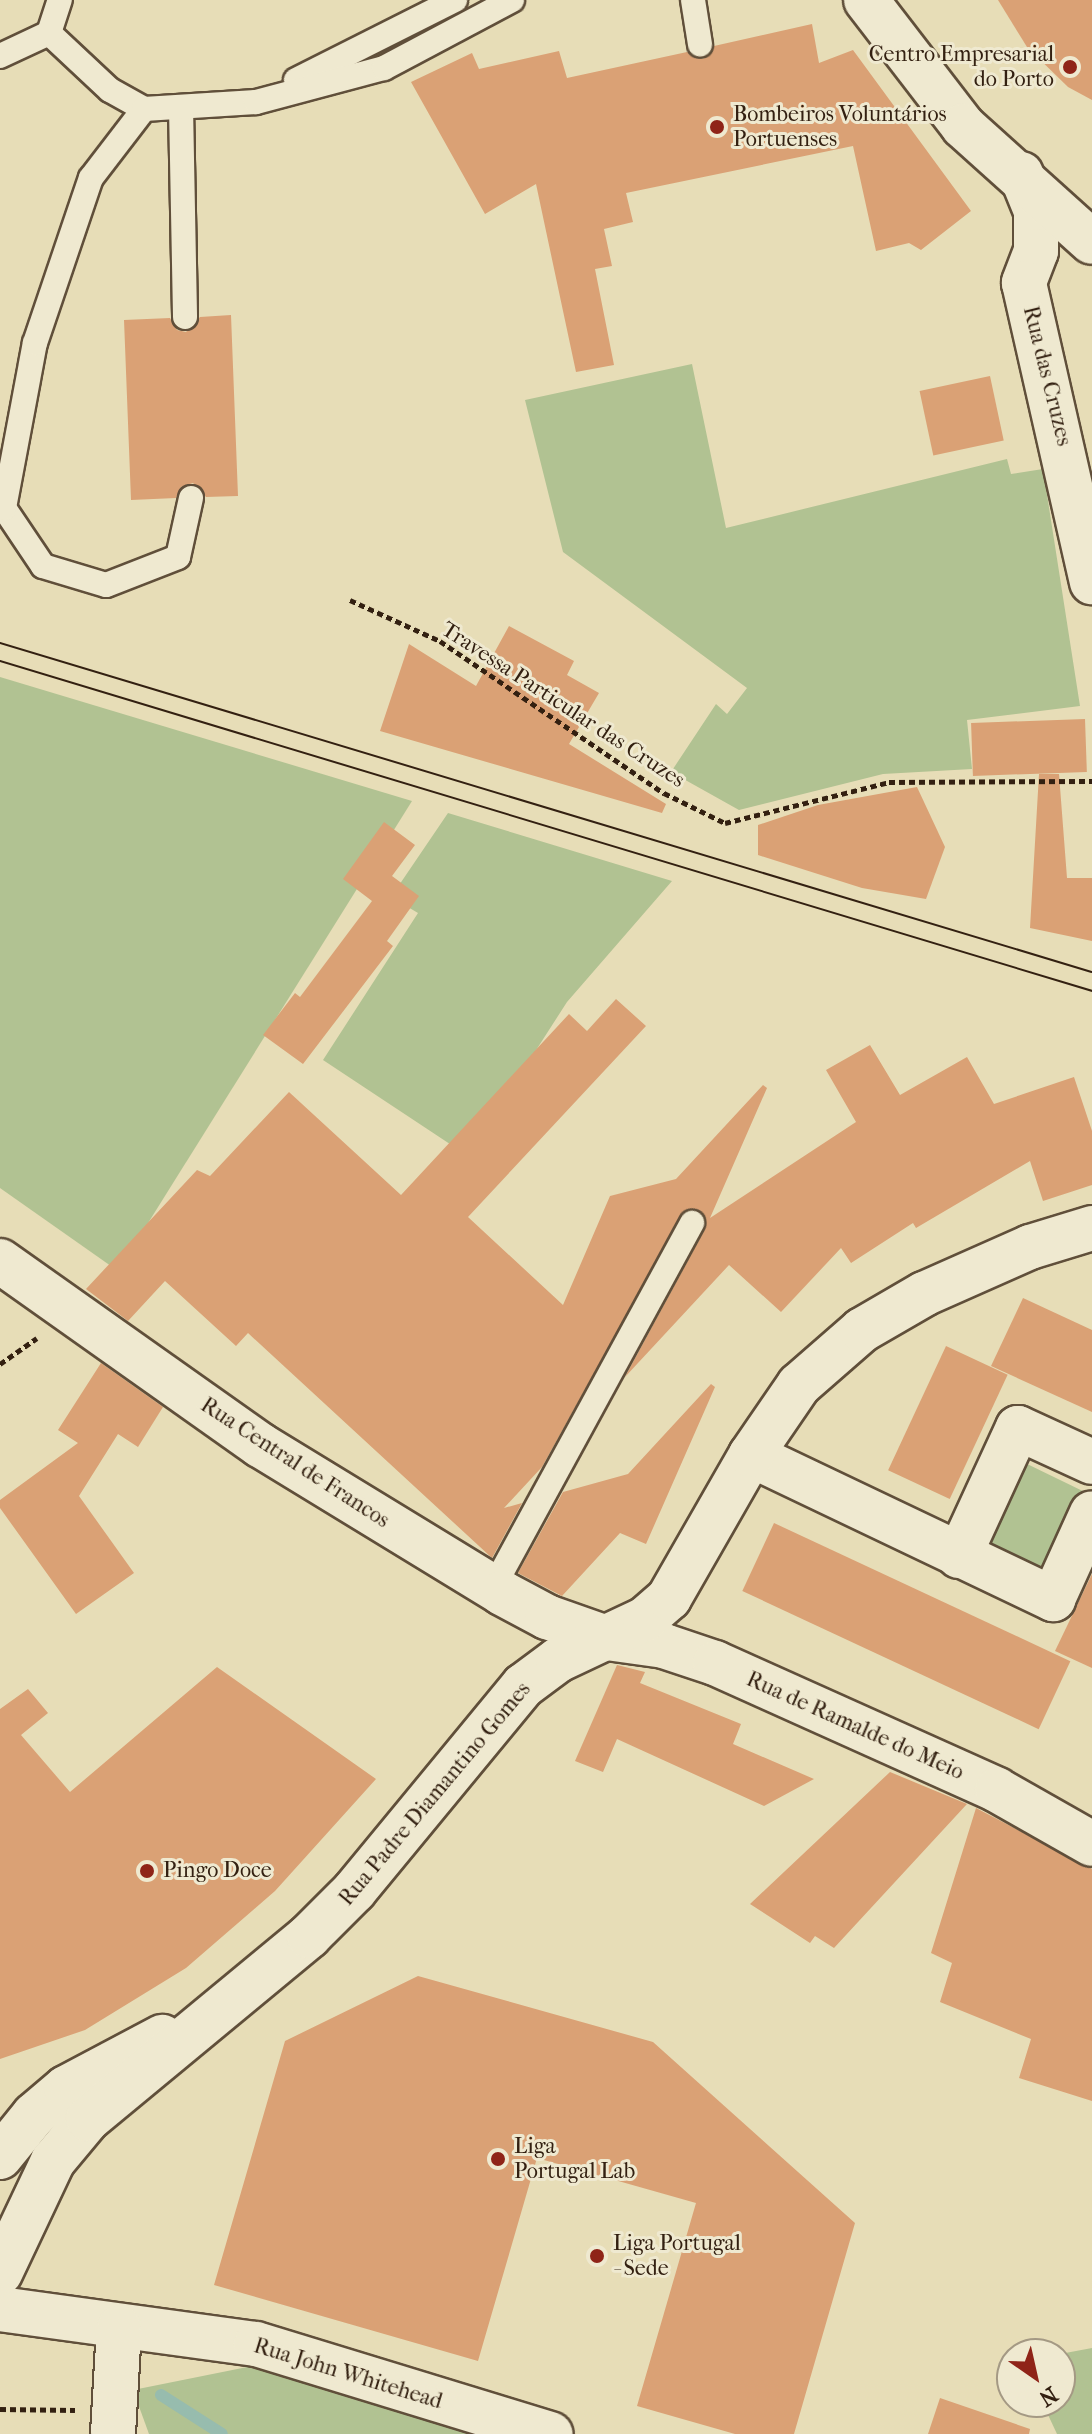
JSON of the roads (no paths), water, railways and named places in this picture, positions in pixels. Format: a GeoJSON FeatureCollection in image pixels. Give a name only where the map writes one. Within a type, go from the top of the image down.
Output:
{"type":"FeatureCollection","features":[{"type":"Feature","properties":{"kind":"street"},"geometry":{"type":"LineString","coordinates":[[866,0],[963,126],[1021,174],[1092,242]]}},
{"type":"Feature","properties":{"kind":"street"},"geometry":{"type":"LineString","coordinates":[[900,0],[1021,174]]}},
{"type":"Feature","properties":{"kind":"street","name":"Rua das Cruzes"},"geometry":{"type":"LineString","coordinates":[[1021,174],[1036,211],[1036,251],[1024,283],[1092,582]]}},
{"type":"Feature","properties":{"kind":"street","name":"Rua Padre Diamantino Gomes"},"geometry":{"type":"LineString","coordinates":[[0,2273],[53,2161],[88,2119],[309,1936],[354,1891],[523,1686],[558,1660],[645,1619],[680,1584],[751,1455],[799,1385],[862,1330],[979,1269],[1092,1228]]}},
{"type":"Feature","properties":{"kind":"street","name":"Rua Central de Francos"},"geometry":{"type":"LineString","coordinates":[[0,1261],[260,1445],[493,1588],[547,1617],[607,1638]]}},
{"type":"Feature","properties":{"kind":"street"},"geometry":{"type":"LineString","coordinates":[[959,1556],[1018,1428],[1092,1462]]}},
{"type":"Feature","properties":{"kind":"street"},"geometry":{"type":"LineString","coordinates":[[751,1455],[1053,1599],[1092,1513]]}},
{"type":"Feature","properties":{"kind":"street","name":"Rua de Ramalde do Meio"},"geometry":{"type":"LineString","coordinates":[[607,1638],[664,1646],[715,1663],[997,1790],[1092,1844]]}},
{"type":"Feature","properties":{"kind":"street","name":"Rua Padre Diamantino Gomes"},"geometry":{"type":"LineString","coordinates":[[0,2157],[34,2115],[66,2088],[145,2042],[199,2026]]}},
{"type":"Feature","properties":{"kind":"street","name":"Rua John Whitehead"},"geometry":{"type":"LineString","coordinates":[[0,2309],[119,2328],[256,2344],[551,2434]]}},
{"type":"Feature","properties":{"kind":"street"},"geometry":{"type":"LineString","coordinates":[[113,2426],[119,2328]]}},
{"type":"Feature","properties":{"kind":"lane"},"geometry":{"type":"LineString","coordinates":[[0,56],[49,33],[60,0]]}},
{"type":"Feature","properties":{"kind":"lane"},"geometry":{"type":"LineString","coordinates":[[256,102],[455,0]]}},
{"type":"Feature","properties":{"kind":"lane"},"geometry":{"type":"LineString","coordinates":[[49,33],[110,90],[144,109],[256,102],[384,68],[512,0]]}},
{"type":"Feature","properties":{"kind":"lane"},"geometry":{"type":"LineString","coordinates":[[693,0],[700,44]]}},
{"type":"Feature","properties":{"kind":"lane"},"geometry":{"type":"LineString","coordinates":[[181,107],[185,317]]}},
{"type":"Feature","properties":{"kind":"lane"},"geometry":{"type":"LineString","coordinates":[[144,109],[91,178],[35,343],[4,508],[43,566],[106,585],[178,557],[191,498]]}},
{"type":"Feature","properties":{"kind":"lane"},"geometry":{"type":"LineString","coordinates":[[493,1588],[692,1223]]}},
{"type":"Feature","properties":{"kind":"waterway"},"geometry":{"type":"LineString","coordinates":[[161,2395],[222,2434]]}},
{"type":"Feature","properties":{"kind":"tram line"},"geometry":{"type":"LineString","coordinates":[[0,643],[1092,972]]}},
{"type":"Feature","properties":{"kind":"tram line"},"geometry":{"type":"LineString","coordinates":[[0,661],[1092,991]]}},
{"type":"Feature","properties":{"kind":"place","name":"Centro Empresarial do Porto"},"geometry":{"type":"Point","coordinates":[1070,67]}},
{"type":"Feature","properties":{"kind":"place","name":"Bombeiros Voluntários Portuenses"},"geometry":{"type":"Point","coordinates":[717,127]}},
{"type":"Feature","properties":{"kind":"place","name":"Pingo Doce"},"geometry":{"type":"Point","coordinates":[147,1871]}},
{"type":"Feature","properties":{"kind":"place","name":"Liga Portugal Lab"},"geometry":{"type":"Point","coordinates":[498,2159]}},
{"type":"Feature","properties":{"kind":"place","name":"Liga Portugal - Sede"},"geometry":{"type":"Point","coordinates":[597,2256]}}]}
